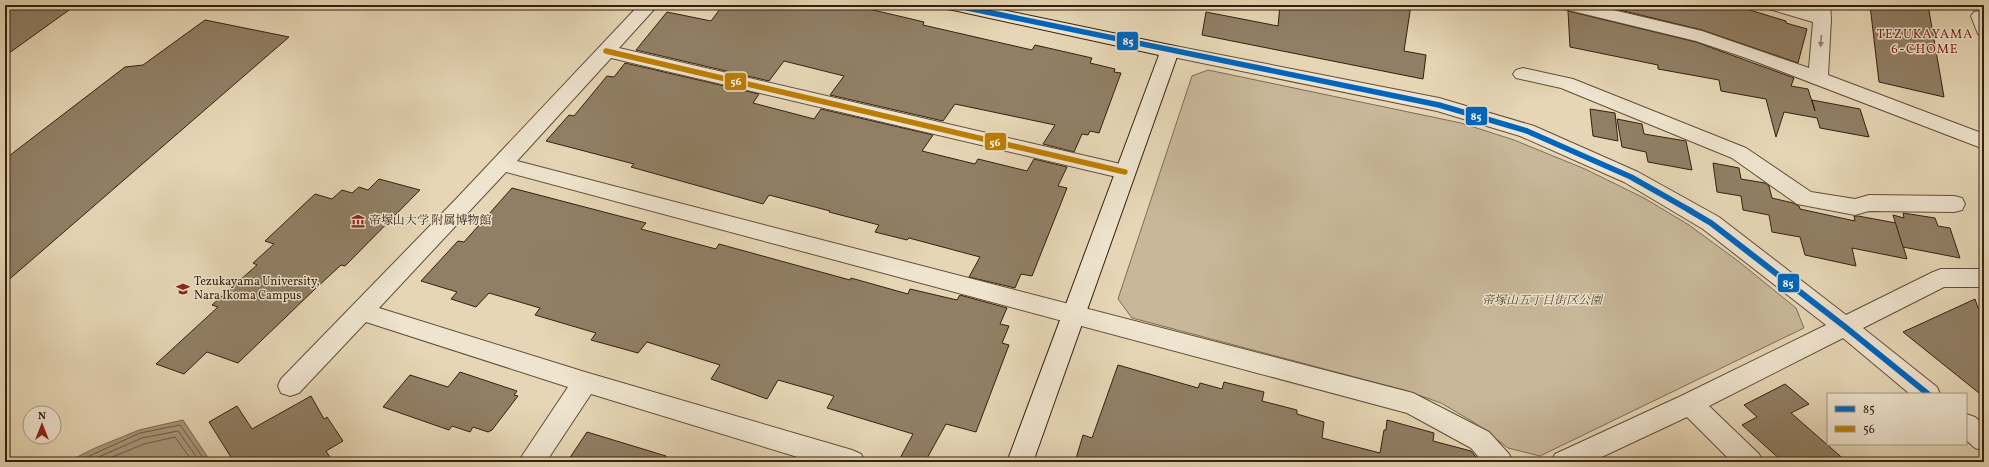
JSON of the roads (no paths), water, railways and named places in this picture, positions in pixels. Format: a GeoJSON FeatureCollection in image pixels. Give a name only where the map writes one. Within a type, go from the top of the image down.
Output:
{"type":"FeatureCollection","features":[{"type":"Feature","properties":{"kind":"street"},"geometry":{"type":"LineString","coordinates":[[290,386],[502,164],[649,5]]}},
{"type":"Feature","properties":{"kind":"street"},"geometry":{"type":"LineString","coordinates":[[953,5],[1170,51],[1439,105],[1527,131],[1631,177],[1711,223],[1844,326],[1927,393]]}},
{"type":"Feature","properties":{"kind":"street"},"geometry":{"type":"LineString","coordinates":[[1570,5],[1702,37],[1818,78],[1984,142]]}},
{"type":"Feature","properties":{"kind":"street"},"geometry":{"type":"LineString","coordinates":[[1775,5],[1822,12],[1818,78]]}},
{"type":"Feature","properties":{"kind":"street"},"geometry":{"type":"LineString","coordinates":[[1984,15],[1980,16],[1984,30]]}},
{"type":"Feature","properties":{"kind":"street"},"geometry":{"type":"LineString","coordinates":[[606,51],[1125,172]]}},
{"type":"Feature","properties":{"kind":"street"},"geometry":{"type":"LineString","coordinates":[[1020,462],[1170,51]]}},
{"type":"Feature","properties":{"kind":"street"},"geometry":{"type":"LineString","coordinates":[[1523,74],[1566,83],[1739,153],[1805,199],[1855,207],[1869,203],[1954,204]]}},
{"type":"Feature","properties":{"kind":"street"},"geometry":{"type":"LineString","coordinates":[[502,164],[1074,316],[1413,404],[1480,440],[1500,462]]}},
{"type":"Feature","properties":{"kind":"street"},"geometry":{"type":"LineString","coordinates":[[1564,462],[1690,404],[1941,278],[1984,278]]}},
{"type":"Feature","properties":{"kind":"street"},"geometry":{"type":"LineString","coordinates":[[362,312],[585,382],[852,462]]}},
{"type":"Feature","properties":{"kind":"street"},"geometry":{"type":"LineString","coordinates":[[531,462],[585,382]]}},
{"type":"Feature","properties":{"kind":"street"},"geometry":{"type":"LineString","coordinates":[[1690,404],[1750,462]]}},
{"type":"Feature","properties":{"kind":"street"},"geometry":{"type":"LineString","coordinates":[[1967,426],[1984,440]]}},
{"type":"Feature","properties":{"kind":"water"},"geometry":{"type":"Polygon","coordinates":[[[183,420],[211,462],[67,462],[95,448],[139,430],[183,420]]]}},
{"type":"Feature","properties":{"kind":"place","name":"帝塚山大学 附属博物館"},"geometry":{"type":"Point","coordinates":[358,221]}},
{"type":"Feature","properties":{"kind":"place","name":"Tezukayama University, Nara Ikoma Campus"},"geometry":{"type":"Point","coordinates":[183,289]}},
{"type":"Feature","properties":{"kind":"district","name":"TEZUKAYAMA 6-CHOME"},"geometry":{"type":"Point","coordinates":[1925,42]}},
{"type":"Feature","properties":{"kind":"park label","name":"帝塚山五丁目街区公園"},"geometry":{"type":"Point","coordinates":[1542,301]}}]}
